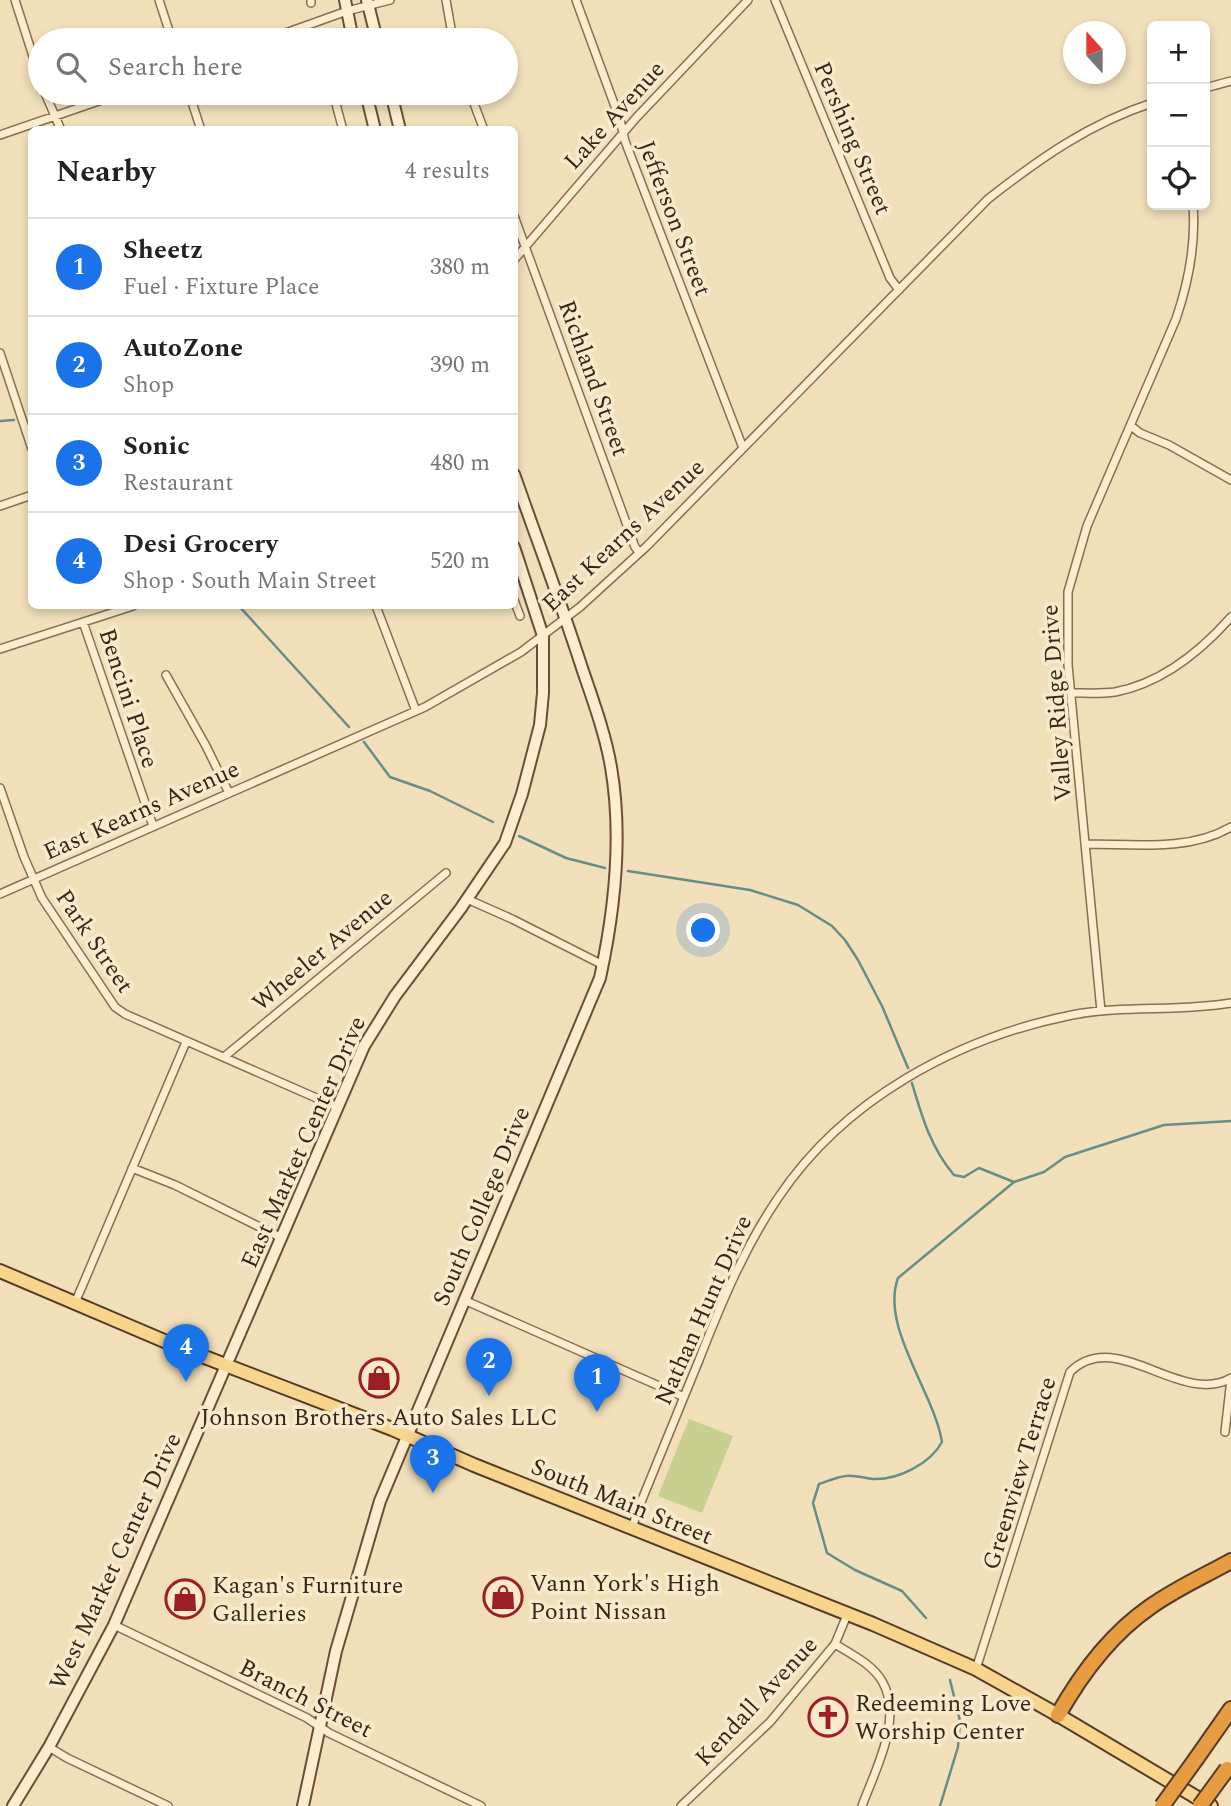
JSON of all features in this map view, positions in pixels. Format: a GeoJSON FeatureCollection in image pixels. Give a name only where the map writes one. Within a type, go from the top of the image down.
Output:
{"type":"FeatureCollection","features":[{"type":"Feature","properties":{"kind":"highway"},"geometry":{"type":"LineString","coordinates":[[1058,1715],[1078,1681],[1124,1627],[1151,1606],[1231,1561]]}},
{"type":"Feature","properties":{"kind":"highway"},"geometry":{"type":"LineString","coordinates":[[1162,1806],[1231,1709]]}},
{"type":"Feature","properties":{"kind":"highway"},"geometry":{"type":"LineString","coordinates":[[1200,1806],[1229,1767]]}},
{"type":"Feature","properties":{"kind":"main road"},"geometry":{"type":"LineString","coordinates":[[368,2],[374,28]]}},
{"type":"Feature","properties":{"kind":"main road"},"geometry":{"type":"LineString","coordinates":[[346,6],[351,28]]}},
{"type":"Feature","properties":{"kind":"main road"},"geometry":{"type":"LineString","coordinates":[[369,105],[374,126]]}},
{"type":"Feature","properties":{"kind":"main road"},"geometry":{"type":"LineString","coordinates":[[394,105],[399,126]]}},
{"type":"Feature","properties":{"kind":"main road","name":"South College Drive"},"geometry":{"type":"LineString","coordinates":[[303,1806],[337,1651],[380,1501],[600,978],[614,908],[616,856],[611,768],[600,720],[518,485]]}},
{"type":"Feature","properties":{"kind":"main road","name":"East Market Center Drive"},"geometry":{"type":"LineString","coordinates":[[227,1367],[364,1046],[396,996],[505,844],[522,794],[540,725],[543,693],[543,636],[518,559]]}},
{"type":"Feature","properties":{"kind":"main road","name":"South Main Street"},"geometry":{"type":"LineString","coordinates":[[0,1271],[227,1367],[408,1436],[976,1669],[1210,1806]]}},
{"type":"Feature","properties":{"kind":"main road","name":"West Market Center Drive"},"geometry":{"type":"LineString","coordinates":[[13,1806],[49,1747],[114,1625],[227,1367]]}},
{"type":"Feature","properties":{"kind":"street"},"geometry":{"type":"LineString","coordinates":[[15,0],[28,41]]}},
{"type":"Feature","properties":{"kind":"street"},"geometry":{"type":"LineString","coordinates":[[159,0],[168,28]]}},
{"type":"Feature","properties":{"kind":"street"},"geometry":{"type":"LineString","coordinates":[[294,28],[346,6],[390,0]]}},
{"type":"Feature","properties":{"kind":"street"},"geometry":{"type":"LineString","coordinates":[[446,0],[451,28]]}},
{"type":"Feature","properties":{"kind":"street","name":"Jefferson Street"},"geometry":{"type":"LineString","coordinates":[[576,0],[743,448]]}},
{"type":"Feature","properties":{"kind":"street","name":"Lake Avenue"},"geometry":{"type":"LineString","coordinates":[[518,256],[663,88],[748,0]]}},
{"type":"Feature","properties":{"kind":"street","name":"Pershing Street"},"geometry":{"type":"LineString","coordinates":[[775,0],[890,278],[899,290]]}},
{"type":"Feature","properties":{"kind":"street"},"geometry":{"type":"LineString","coordinates":[[1210,87],[1231,81]]}},
{"type":"Feature","properties":{"kind":"street"},"geometry":{"type":"LineString","coordinates":[[51,105],[60,126]]}},
{"type":"Feature","properties":{"kind":"street"},"geometry":{"type":"LineString","coordinates":[[0,135],[88,105]]}},
{"type":"Feature","properties":{"kind":"street"},"geometry":{"type":"LineString","coordinates":[[193,105],[200,126]]}},
{"type":"Feature","properties":{"kind":"street"},"geometry":{"type":"LineString","coordinates":[[336,105],[342,126]]}},
{"type":"Feature","properties":{"kind":"street"},"geometry":{"type":"LineString","coordinates":[[475,105],[482,126]]}},
{"type":"Feature","properties":{"kind":"street","name":"East Kearns Avenue"},"geometry":{"type":"LineString","coordinates":[[0,894],[416,710],[521,652],[566,618],[639,552],[988,199],[1034,163],[1091,128],[1147,105]]}},
{"type":"Feature","properties":{"kind":"street","name":"Valley Ridge Drive"},"geometry":{"type":"LineString","coordinates":[[1101,1011],[1067,640],[1068,592],[1087,526],[1176,319],[1187,286],[1194,240],[1193,210]]}},
{"type":"Feature","properties":{"kind":"street","name":"Richland Street"},"geometry":{"type":"LineString","coordinates":[[518,226],[639,552]]}},
{"type":"Feature","properties":{"kind":"street"},"geometry":{"type":"LineString","coordinates":[[0,353],[28,437]]}},
{"type":"Feature","properties":{"kind":"street"},"geometry":{"type":"LineString","coordinates":[[1131,426],[1231,480]]}},
{"type":"Feature","properties":{"kind":"street"},"geometry":{"type":"LineString","coordinates":[[0,506],[28,496]]}},
{"type":"Feature","properties":{"kind":"street"},"geometry":{"type":"LineString","coordinates":[[0,649],[124,609]]}},
{"type":"Feature","properties":{"kind":"street"},"geometry":{"type":"LineString","coordinates":[[377,609],[416,710]]}},
{"type":"Feature","properties":{"kind":"street"},"geometry":{"type":"LineString","coordinates":[[517,609],[520,617]]}},
{"type":"Feature","properties":{"kind":"street"},"geometry":{"type":"LineString","coordinates":[[1072,693],[1112,692],[1154,680],[1188,658],[1231,617]]}},
{"type":"Feature","properties":{"kind":"street","name":"Bencini Place"},"geometry":{"type":"LineString","coordinates":[[83,622],[153,826]]}},
{"type":"Feature","properties":{"kind":"street"},"geometry":{"type":"LineString","coordinates":[[166,675],[229,793]]}},
{"type":"Feature","properties":{"kind":"street","name":"Park Street"},"geometry":{"type":"LineString","coordinates":[[0,788],[32,878],[42,898],[115,1007],[186,1042],[337,1107]]}},
{"type":"Feature","properties":{"kind":"street"},"geometry":{"type":"LineString","coordinates":[[1085,844],[1181,844],[1231,827]]}},
{"type":"Feature","properties":{"kind":"street","name":"Wheeler Avenue"},"geometry":{"type":"LineString","coordinates":[[224,1057],[446,873]]}},
{"type":"Feature","properties":{"kind":"street"},"geometry":{"type":"LineString","coordinates":[[467,899],[603,965]]}},
{"type":"Feature","properties":{"kind":"street","name":"Nathan Hunt Drive"},"geometry":{"type":"LineString","coordinates":[[632,1528],[740,1264],[780,1195],[822,1144],[873,1098],[955,1053],[1032,1024],[1101,1011],[1201,1007],[1231,1003]]}},
{"type":"Feature","properties":{"kind":"street"},"geometry":{"type":"LineString","coordinates":[[75,1303],[186,1042]]}},
{"type":"Feature","properties":{"kind":"street"},"geometry":{"type":"LineString","coordinates":[[132,1168],[175,1185],[282,1238]]}},
{"type":"Feature","properties":{"kind":"street"},"geometry":{"type":"LineString","coordinates":[[464,1300],[684,1397]]}},
{"type":"Feature","properties":{"kind":"street","name":"Greenview Terrace"},"geometry":{"type":"LineString","coordinates":[[976,1669],[1070,1372],[1087,1359],[1106,1356],[1196,1384],[1220,1385],[1231,1379]]}},
{"type":"Feature","properties":{"kind":"street"},"geometry":{"type":"LineString","coordinates":[[1225,1432],[1231,1379]]}},
{"type":"Feature","properties":{"kind":"street","name":"Kendall Avenue"},"geometry":{"type":"LineString","coordinates":[[681,1806],[770,1722],[835,1644],[847,1615]]}},
{"type":"Feature","properties":{"kind":"street","name":"Branch Street"},"geometry":{"type":"LineString","coordinates":[[114,1625],[481,1806]]}},
{"type":"Feature","properties":{"kind":"street"},"geometry":{"type":"LineString","coordinates":[[835,1644],[872,1669],[883,1681],[891,1713],[890,1727],[862,1806]]}},
{"type":"Feature","properties":{"kind":"street"},"geometry":{"type":"LineString","coordinates":[[49,1747],[168,1806]]}},
{"type":"Feature","properties":{"kind":"green space"},"geometry":{"type":"Polygon","coordinates":[[[689,1419],[733,1436],[702,1513],[658,1496],[689,1419]]]}},
{"type":"Feature","properties":{"kind":"waterway"},"geometry":{"type":"LineString","coordinates":[[0,421],[14,420]]}},
{"type":"Feature","properties":{"kind":"waterway"},"geometry":{"type":"LineString","coordinates":[[242,609],[349,727]]}},
{"type":"Feature","properties":{"kind":"waterway"},"geometry":{"type":"LineString","coordinates":[[364,742],[390,777],[430,791],[493,822]]}},
{"type":"Feature","properties":{"kind":"waterway"},"geometry":{"type":"LineString","coordinates":[[519,836],[566,858],[605,868]]}},
{"type":"Feature","properties":{"kind":"waterway"},"geometry":{"type":"LineString","coordinates":[[628,871],[750,890],[798,905],[832,926],[858,960],[882,1006],[908,1068]]}},
{"type":"Feature","properties":{"kind":"waterway"},"geometry":{"type":"LineString","coordinates":[[912,1083],[933,1143],[954,1175],[964,1177],[979,1168],[1014,1182]]}},
{"type":"Feature","properties":{"kind":"waterway"},"geometry":{"type":"LineString","coordinates":[[926,1618],[902,1591],[855,1570],[827,1553],[813,1503],[819,1484],[846,1476],[883,1479],[903,1474],[930,1457],[942,1442],[896,1317],[894,1297],[898,1278],[1014,1182],[1044,1172],[1065,1157],[1164,1125],[1231,1121]]}},
{"type":"Feature","properties":{"kind":"waterway"},"geometry":{"type":"LineString","coordinates":[[940,1806],[958,1747],[960,1721],[950,1680]]}},
{"type":"Feature","properties":{"kind":"place","name":"Johnson Brothers Auto Sales LLC"},"geometry":{"type":"Point","coordinates":[379,1378]}},
{"type":"Feature","properties":{"kind":"place","name":"Desi Grocery"},"geometry":{"type":"Point","coordinates":[186,1382]}},
{"type":"Feature","properties":{"kind":"place","name":"AutoZone"},"geometry":{"type":"Point","coordinates":[489,1396]}},
{"type":"Feature","properties":{"kind":"place","name":"Sheetz"},"geometry":{"type":"Point","coordinates":[597,1412]}},
{"type":"Feature","properties":{"kind":"place","name":"Sonic"},"geometry":{"type":"Point","coordinates":[433,1493]}},
{"type":"Feature","properties":{"kind":"place","name":"Vann York's High Point Nissan"},"geometry":{"type":"Point","coordinates":[503,1597]}},
{"type":"Feature","properties":{"kind":"place","name":"Kagan's Furniture Galleries"},"geometry":{"type":"Point","coordinates":[185,1599]}},
{"type":"Feature","properties":{"kind":"place","name":"Redeeming Love Worship Center"},"geometry":{"type":"Point","coordinates":[828,1717]}}]}
